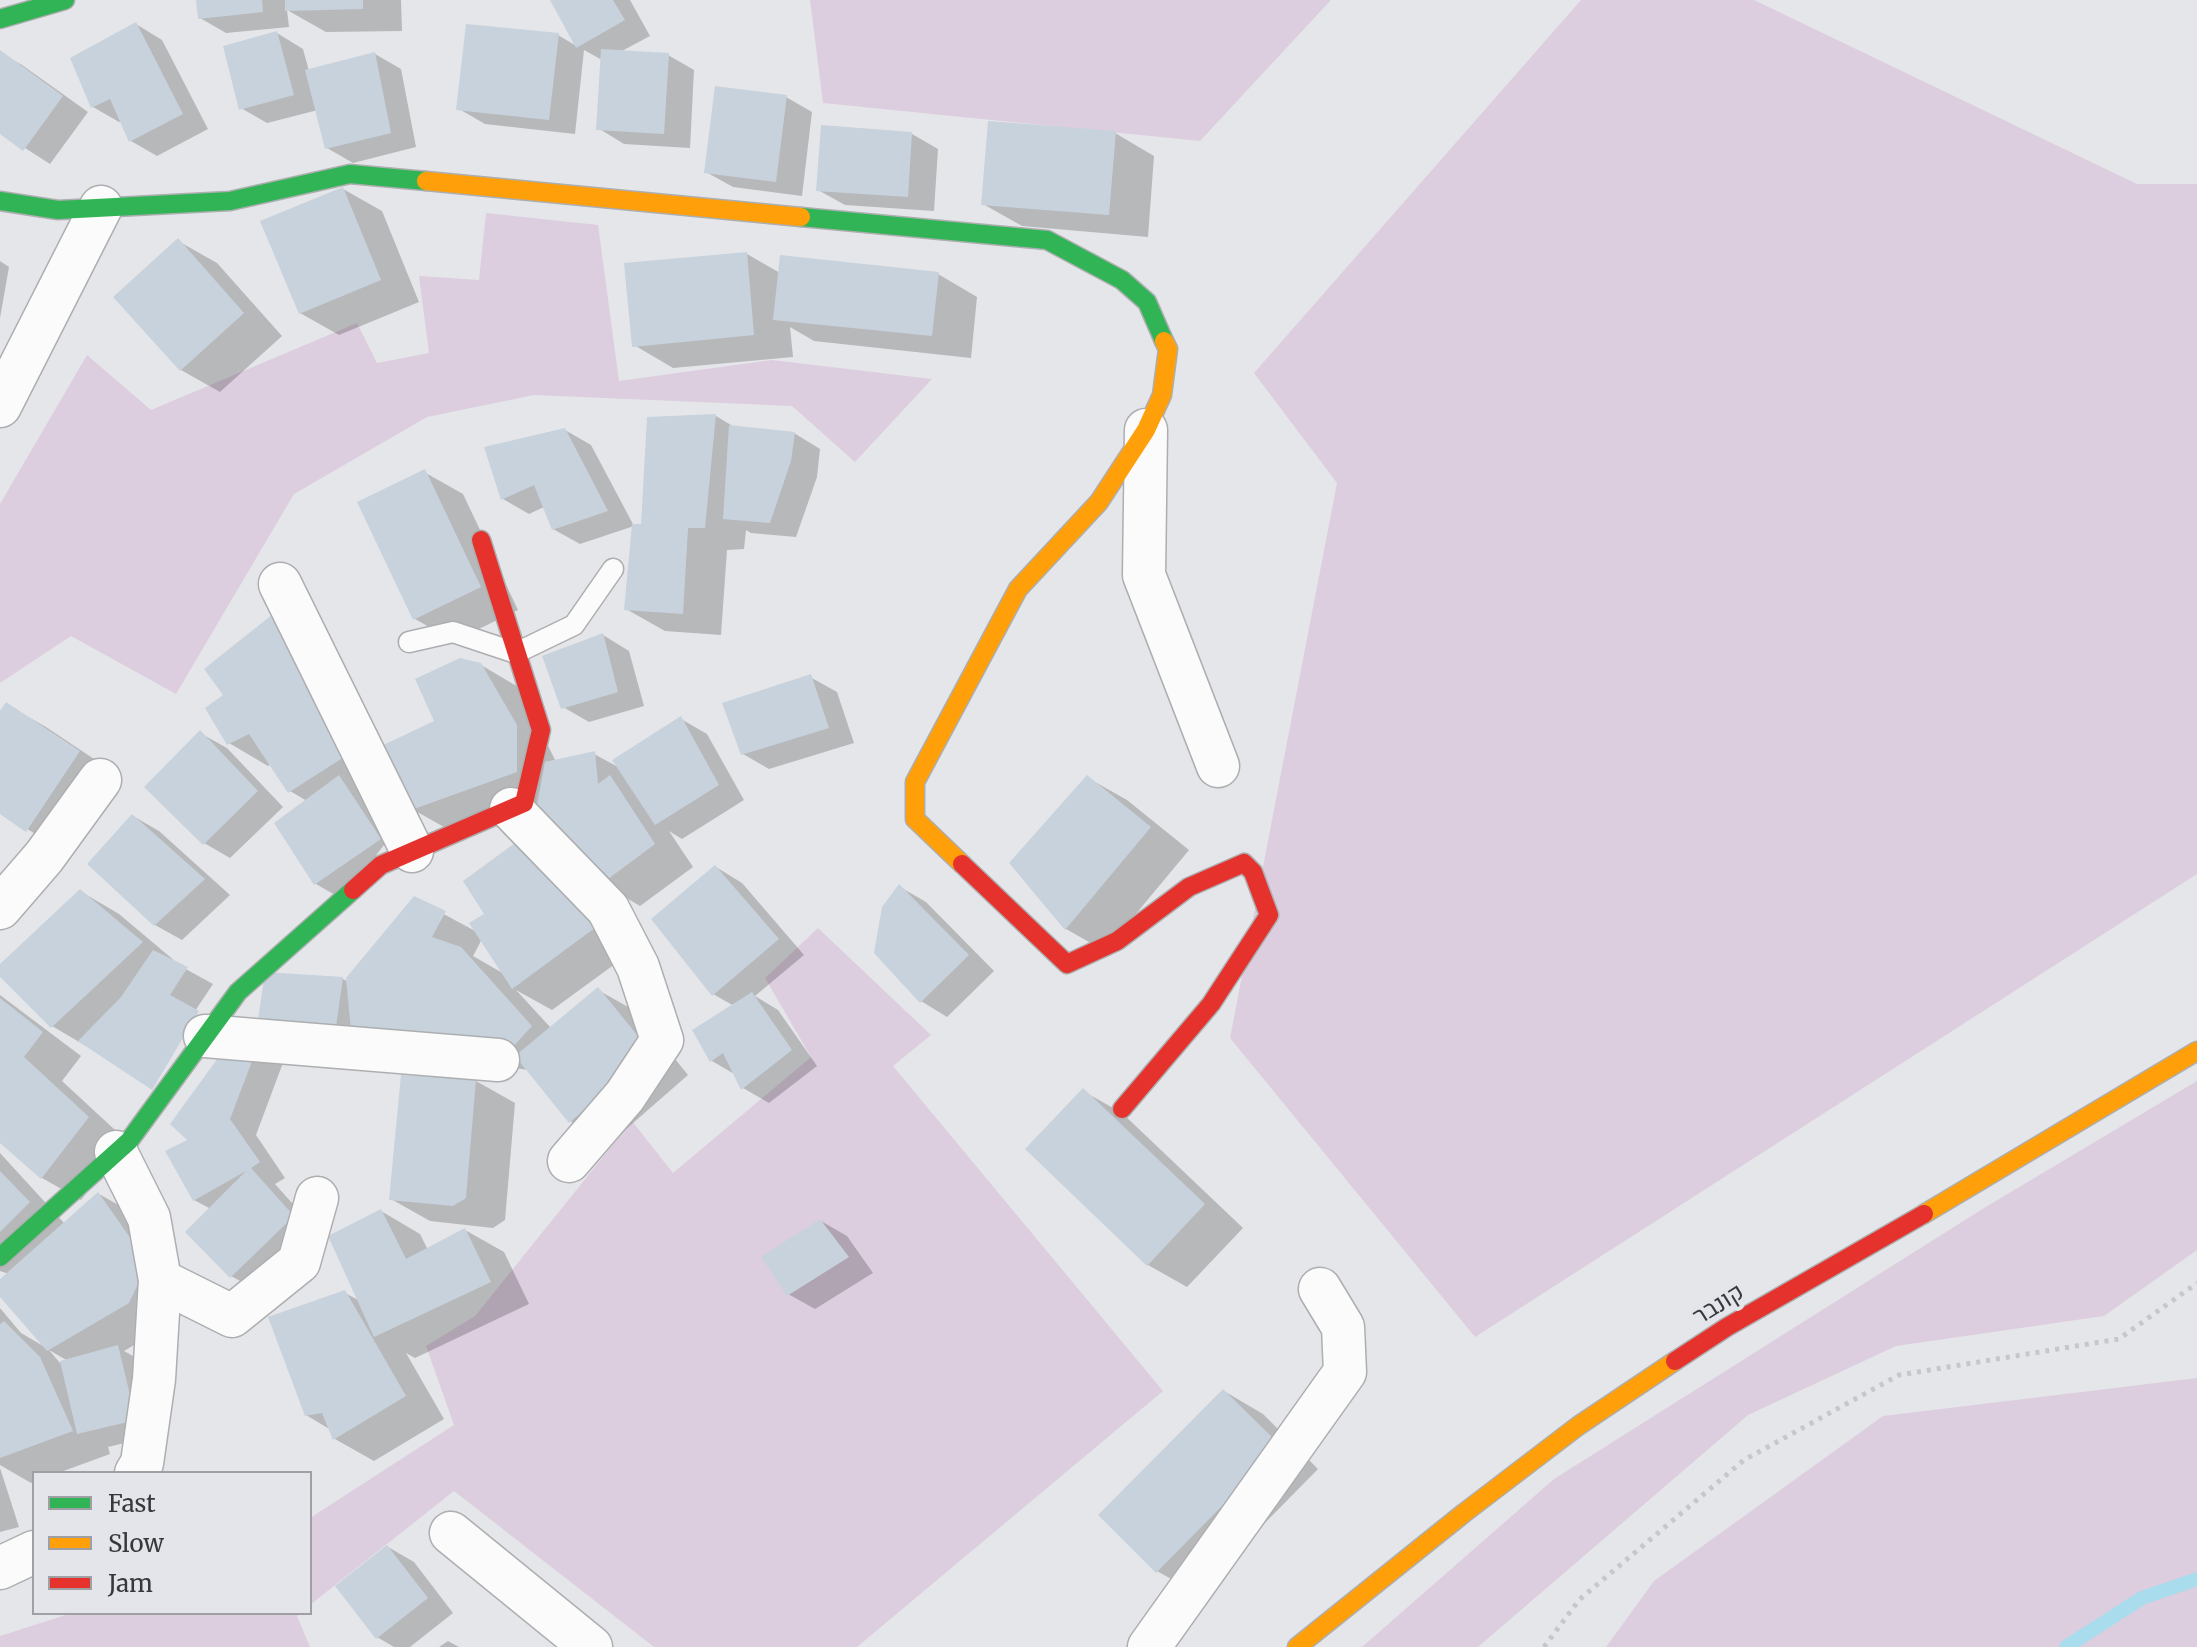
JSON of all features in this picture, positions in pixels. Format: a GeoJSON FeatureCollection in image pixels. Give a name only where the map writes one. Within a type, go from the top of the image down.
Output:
{"type":"FeatureCollection","features":[{"type":"Feature","properties":{"kind":"street"},"geometry":{"type":"LineString","coordinates":[[0,19],[65,0]]}},
{"type":"Feature","properties":{"kind":"street"},"geometry":{"type":"LineString","coordinates":[[0,201],[58,210],[230,201],[350,174],[1047,240],[1122,280],[1147,302],[1168,349],[1162,395],[1146,430],[1099,502],[1018,589],[915,782],[915,819],[1067,964],[1117,941],[1189,887],[1244,863],[1253,872],[1269,915],[1211,1004],[1122,1109]]}},
{"type":"Feature","properties":{"kind":"street"},"geometry":{"type":"LineString","coordinates":[[0,406],[101,207]]}},
{"type":"Feature","properties":{"kind":"street"},"geometry":{"type":"LineString","coordinates":[[1146,430],[1144,575],[1218,766]]}},
{"type":"Feature","properties":{"kind":"street"},"geometry":{"type":"LineString","coordinates":[[0,1257],[129,1141],[238,992],[381,865],[524,803],[541,730],[481,540]]}},
{"type":"Feature","properties":{"kind":"street"},"geometry":{"type":"LineString","coordinates":[[280,584],[412,851]]}},
{"type":"Feature","properties":{"kind":"street"},"geometry":{"type":"LineString","coordinates":[[0,908],[44,857],[100,780]]}},
{"type":"Feature","properties":{"kind":"street"},"geometry":{"type":"LineString","coordinates":[[511,809],[608,909],[638,967],[662,1040],[625,1096],[569,1161]]}},
{"type":"Feature","properties":{"kind":"street"},"geometry":{"type":"LineString","coordinates":[[205,1036],[498,1060]]}},
{"type":"Feature","properties":{"kind":"street","name":"קונבר"},"geometry":{"type":"LineString","coordinates":[[1297,1647],[1578,1426],[1702,1343],[2197,1051]]}},
{"type":"Feature","properties":{"kind":"street"},"geometry":{"type":"LineString","coordinates":[[116,1152],[149,1218],[160,1280],[154,1379],[142,1463],[137,1471]]}},
{"type":"Feature","properties":{"kind":"street"},"geometry":{"type":"LineString","coordinates":[[160,1280],[232,1316],[299,1262],[317,1198]]}},
{"type":"Feature","properties":{"kind":"street"},"geometry":{"type":"LineString","coordinates":[[1149,1647],[1345,1372],[1343,1327],[1320,1289]]}},
{"type":"Feature","properties":{"kind":"street"},"geometry":{"type":"LineString","coordinates":[[451,1533],[591,1647]]}},
{"type":"Feature","properties":{"kind":"street"},"geometry":{"type":"LineString","coordinates":[[0,1568],[32,1553]]}},
{"type":"Feature","properties":{"kind":"lane"},"geometry":{"type":"LineString","coordinates":[[409,642],[453,632],[516,653],[574,625],[613,569]]}},
{"type":"Feature","properties":{"kind":"path"},"geometry":{"type":"LineString","coordinates":[[1544,1647],[1579,1600],[1744,1460],[1899,1375],[2119,1339],[2197,1283]]}},
{"type":"Feature","properties":{"kind":"shaded area"},"geometry":{"type":"Polygon","coordinates":[[[810,0],[1331,0],[1200,141],[823,103],[810,0]]]}},
{"type":"Feature","properties":{"kind":"shaded area"},"geometry":{"type":"Polygon","coordinates":[[[1581,0],[1754,0],[2137,184],[2197,184],[2197,874],[1475,1337],[1230,1038],[1337,483],[1254,373],[1581,0]]]}},
{"type":"Feature","properties":{"kind":"shaded area"},"geometry":{"type":"Polygon","coordinates":[[[486,213],[598,225],[619,381],[772,360],[932,379],[855,462],[792,406],[534,395],[427,417],[294,494],[176,694],[71,636],[0,683],[0,504],[87,355],[151,410],[357,323],[377,363],[429,353],[419,276],[479,280],[486,213]]]}},
{"type":"Feature","properties":{"kind":"shaded area"},"geometry":{"type":"Polygon","coordinates":[[[818,928],[931,1035],[893,1066],[1163,1391],[857,1647],[654,1647],[454,1491],[312,1603],[312,1517],[454,1425],[426,1346],[475,1316],[632,1121],[673,1173],[811,1057],[765,978],[818,928]]]}},
{"type":"Feature","properties":{"kind":"shaded area"},"geometry":{"type":"Polygon","coordinates":[[[2197,1081],[2197,1250],[2104,1316],[1896,1346],[1748,1415],[1478,1647],[1362,1647],[1554,1479],[1984,1208],[2197,1081]]]}},
{"type":"Feature","properties":{"kind":"shaded area"},"geometry":{"type":"Polygon","coordinates":[[[2197,1378],[2197,1647],[1606,1647],[1654,1581],[1883,1416],[2197,1378]]]}},
{"type":"Feature","properties":{"kind":"shaded area"},"geometry":{"type":"Polygon","coordinates":[[[66,1615],[298,1615],[310,1647],[0,1647],[0,1636],[66,1615]]]}},
{"type":"Feature","properties":{"kind":"building"},"geometry":{"type":"Polygon","coordinates":[[[196,0],[262,0],[263,12],[198,19],[196,0]]]}},
{"type":"Feature","properties":{"kind":"building"},"geometry":{"type":"Polygon","coordinates":[[[285,0],[363,0],[363,9],[285,11],[285,0]]]}},
{"type":"Feature","properties":{"kind":"building"},"geometry":{"type":"Polygon","coordinates":[[[550,0],[613,0],[625,20],[576,48],[550,0]]]}},
{"type":"Feature","properties":{"kind":"building"},"geometry":{"type":"Polygon","coordinates":[[[136,22],[183,114],[129,142],[110,99],[91,108],[70,58],[136,22]]]}},
{"type":"Feature","properties":{"kind":"building"},"geometry":{"type":"Polygon","coordinates":[[[466,24],[559,33],[549,120],[456,110],[466,24]]]}},
{"type":"Feature","properties":{"kind":"building"},"geometry":{"type":"Polygon","coordinates":[[[277,31],[294,95],[239,110],[223,46],[277,31]]]}},
{"type":"Feature","properties":{"kind":"building"},"geometry":{"type":"Polygon","coordinates":[[[601,49],[669,53],[664,134],[596,130],[601,49]]]}},
{"type":"Feature","properties":{"kind":"building"},"geometry":{"type":"Polygon","coordinates":[[[0,50],[63,96],[23,151],[0,134],[0,50]]]}},
{"type":"Feature","properties":{"kind":"building"},"geometry":{"type":"Polygon","coordinates":[[[375,52],[391,133],[325,149],[305,70],[375,52]]]}},
{"type":"Feature","properties":{"kind":"building"},"geometry":{"type":"Polygon","coordinates":[[[715,86],[787,95],[776,182],[704,173],[715,86]]]}},
{"type":"Feature","properties":{"kind":"building"},"geometry":{"type":"Polygon","coordinates":[[[988,121],[1116,131],[1109,215],[981,205],[988,121]]]}},
{"type":"Feature","properties":{"kind":"building"},"geometry":{"type":"Polygon","coordinates":[[[821,125],[912,132],[908,197],[816,191],[821,125]]]}},
{"type":"Feature","properties":{"kind":"building"},"geometry":{"type":"Polygon","coordinates":[[[343,187],[381,280],[299,314],[260,221],[343,187]]]}},
{"type":"Feature","properties":{"kind":"building"},"geometry":{"type":"Polygon","coordinates":[[[178,238],[244,313],[180,371],[113,297],[178,238]]]}},
{"type":"Feature","properties":{"kind":"building"},"geometry":{"type":"Polygon","coordinates":[[[747,252],[754,335],[632,347],[624,263],[747,252]]]}},
{"type":"Feature","properties":{"kind":"building"},"geometry":{"type":"Polygon","coordinates":[[[780,255],[939,272],[932,336],[773,320],[780,255]]]}},
{"type":"Feature","properties":{"kind":"building"},"geometry":{"type":"Polygon","coordinates":[[[716,414],[705,528],[688,528],[683,614],[624,610],[632,524],[641,524],[647,417],[716,414]]]}},
{"type":"Feature","properties":{"kind":"building"},"geometry":{"type":"Polygon","coordinates":[[[729,425],[795,432],[791,461],[770,523],[723,519],[729,425]]]}},
{"type":"Feature","properties":{"kind":"building"},"geometry":{"type":"Polygon","coordinates":[[[565,428],[608,511],[552,530],[534,485],[501,500],[484,447],[565,428]]]}},
{"type":"Feature","properties":{"kind":"building"},"geometry":{"type":"Polygon","coordinates":[[[425,469],[481,587],[413,620],[357,502],[425,469]]]}},
{"type":"Feature","properties":{"kind":"building"},"geometry":{"type":"Polygon","coordinates":[[[273,614],[358,748],[288,793],[249,734],[227,745],[205,708],[223,695],[204,669],[273,614]]]}},
{"type":"Feature","properties":{"kind":"building"},"geometry":{"type":"Polygon","coordinates":[[[603,633],[618,692],[561,709],[542,656],[603,633]]]}},
{"type":"Feature","properties":{"kind":"building"},"geometry":{"type":"Polygon","coordinates":[[[460,658],[481,663],[517,725],[517,772],[411,810],[379,747],[434,721],[415,679],[460,658]]]}},
{"type":"Feature","properties":{"kind":"building"},"geometry":{"type":"Polygon","coordinates":[[[811,674],[829,728],[741,755],[722,703],[811,674]]]}},
{"type":"Feature","properties":{"kind":"building"},"geometry":{"type":"Polygon","coordinates":[[[6,702],[80,751],[26,832],[0,814],[0,711],[6,702]]]}},
{"type":"Feature","properties":{"kind":"building"},"geometry":{"type":"Polygon","coordinates":[[[681,716],[719,785],[655,825],[612,760],[681,716]]]}},
{"type":"Feature","properties":{"kind":"building"},"geometry":{"type":"Polygon","coordinates":[[[200,730],[258,791],[203,845],[144,787],[200,730]]]}},
{"type":"Feature","properties":{"kind":"building"},"geometry":{"type":"Polygon","coordinates":[[[595,751],[598,784],[610,775],[655,844],[600,885],[534,822],[545,762],[595,751]]]}},
{"type":"Feature","properties":{"kind":"building"},"geometry":{"type":"Polygon","coordinates":[[[339,775],[381,839],[314,885],[274,823],[339,775]]]}},
{"type":"Feature","properties":{"kind":"building"},"geometry":{"type":"Polygon","coordinates":[[[1087,775],[1151,827],[1065,930],[1009,863],[1087,775]]]}},
{"type":"Feature","properties":{"kind":"building"},"geometry":{"type":"Polygon","coordinates":[[[132,814],[205,879],[154,926],[87,864],[132,814]]]}},
{"type":"Feature","properties":{"kind":"building"},"geometry":{"type":"Polygon","coordinates":[[[526,835],[603,922],[512,989],[469,923],[484,914],[463,881],[526,835]]]}},
{"type":"Feature","properties":{"kind":"building"},"geometry":{"type":"Polygon","coordinates":[[[715,865],[779,939],[712,996],[651,919],[715,865]]]}},
{"type":"Feature","properties":{"kind":"building"},"geometry":{"type":"Polygon","coordinates":[[[899,884],[969,955],[920,1003],[874,953],[882,907],[899,884]]]}},
{"type":"Feature","properties":{"kind":"building"},"geometry":{"type":"Polygon","coordinates":[[[80,889],[143,942],[51,1028],[0,977],[0,964],[80,889]]]}},
{"type":"Feature","properties":{"kind":"building"},"geometry":{"type":"Polygon","coordinates":[[[414,896],[446,911],[432,937],[461,947],[532,1026],[509,1051],[351,1031],[346,978],[414,896]]]}},
{"type":"Feature","properties":{"kind":"building"},"geometry":{"type":"Polygon","coordinates":[[[153,950],[188,967],[170,995],[199,1011],[152,1090],[78,1041],[121,997],[153,950]]]}},
{"type":"Feature","properties":{"kind":"building"},"geometry":{"type":"Polygon","coordinates":[[[265,972],[343,977],[334,1041],[256,1033],[265,972]]]}},
{"type":"Feature","properties":{"kind":"building"},"geometry":{"type":"Polygon","coordinates":[[[598,987],[651,1052],[569,1123],[515,1056],[598,987]]]}},
{"type":"Feature","properties":{"kind":"building"},"geometry":{"type":"Polygon","coordinates":[[[752,992],[792,1050],[741,1090],[723,1053],[710,1062],[692,1030],[752,992]]]}},
{"type":"Feature","properties":{"kind":"building"},"geometry":{"type":"Polygon","coordinates":[[[0,998],[43,1032],[24,1057],[89,1117],[41,1179],[0,1143],[0,998]]]}},
{"type":"Feature","properties":{"kind":"building"},"geometry":{"type":"Polygon","coordinates":[[[231,1040],[259,1043],[230,1119],[260,1162],[251,1168],[294,1216],[230,1278],[185,1232],[246,1171],[193,1201],[165,1151],[187,1140],[170,1124],[231,1040]]]}},
{"type":"Feature","properties":{"kind":"building"},"geometry":{"type":"Polygon","coordinates":[[[401,1075],[476,1079],[466,1198],[453,1206],[389,1200],[401,1075]]]}},
{"type":"Feature","properties":{"kind":"building"},"geometry":{"type":"Polygon","coordinates":[[[1083,1088],[1205,1204],[1147,1266],[1025,1149],[1083,1088]]]}},
{"type":"Feature","properties":{"kind":"building"},"geometry":{"type":"Polygon","coordinates":[[[0,1171],[30,1202],[0,1232],[0,1171]]]}},
{"type":"Feature","properties":{"kind":"building"},"geometry":{"type":"Polygon","coordinates":[[[98,1192],[148,1263],[129,1303],[47,1351],[0,1297],[0,1279],[98,1192]]]}},
{"type":"Feature","properties":{"kind":"building"},"geometry":{"type":"Polygon","coordinates":[[[381,1209],[406,1259],[465,1228],[491,1282],[374,1337],[328,1236],[381,1209]]]}},
{"type":"Feature","properties":{"kind":"building"},"geometry":{"type":"Polygon","coordinates":[[[820,1219],[849,1257],[787,1296],[761,1257],[820,1219]]]}},
{"type":"Feature","properties":{"kind":"building"},"geometry":{"type":"Polygon","coordinates":[[[345,1290],[406,1396],[333,1440],[322,1413],[305,1416],[268,1317],[345,1290]]]}},
{"type":"Feature","properties":{"kind":"building"},"geometry":{"type":"Polygon","coordinates":[[[4,1321],[40,1357],[73,1431],[0,1458],[0,1324],[4,1321]]]}},
{"type":"Feature","properties":{"kind":"building"},"geometry":{"type":"Polygon","coordinates":[[[118,1345],[136,1420],[77,1434],[60,1361],[118,1345]]]}},
{"type":"Feature","properties":{"kind":"building"},"geometry":{"type":"Polygon","coordinates":[[[1223,1389],[1281,1446],[1156,1573],[1098,1515],[1223,1389]]]}},
{"type":"Feature","properties":{"kind":"building"},"geometry":{"type":"Polygon","coordinates":[[[387,1545],[428,1598],[376,1639],[335,1586],[387,1545]]]}},
{"type":"Feature","properties":{"kind":"waterway"},"geometry":{"type":"LineString","coordinates":[[2066,1647],[2142,1598],[2197,1579]]}},
{"type":"Feature","properties":{"kind":"traffic: fast"},"geometry":{"type":"LineString","coordinates":[[0,19],[65,0]]}},
{"type":"Feature","properties":{"kind":"traffic: fast"},"geometry":{"type":"LineString","coordinates":[[0,201],[58,210],[230,201],[350,174],[426,181]]}},
{"type":"Feature","properties":{"kind":"traffic: fast"},"geometry":{"type":"LineString","coordinates":[[801,217],[1047,240],[1122,280],[1147,302],[1164,341]]}},
{"type":"Feature","properties":{"kind":"traffic: fast"},"geometry":{"type":"LineString","coordinates":[[0,1257],[129,1141],[238,992],[353,890]]}},
{"type":"Feature","properties":{"kind":"traffic: slow"},"geometry":{"type":"LineString","coordinates":[[426,181],[801,217]]}},
{"type":"Feature","properties":{"kind":"traffic: slow"},"geometry":{"type":"LineString","coordinates":[[962,864],[915,819],[915,782],[1018,589],[1099,502],[1146,430],[1162,395],[1168,349],[1164,341]]}},
{"type":"Feature","properties":{"kind":"traffic: slow"},"geometry":{"type":"LineString","coordinates":[[1924,1214],[2197,1051]]}},
{"type":"Feature","properties":{"kind":"traffic: slow"},"geometry":{"type":"LineString","coordinates":[[1297,1647],[1578,1426],[1675,1361]]}},
{"type":"Feature","properties":{"kind":"traffic: jam"},"geometry":{"type":"LineString","coordinates":[[353,890],[381,865],[524,803],[541,730],[481,540]]}},
{"type":"Feature","properties":{"kind":"traffic: jam"},"geometry":{"type":"LineString","coordinates":[[962,864],[1067,964],[1117,941],[1189,887],[1244,863],[1253,872],[1269,915],[1211,1004],[1122,1109]]}},
{"type":"Feature","properties":{"kind":"traffic: jam"},"geometry":{"type":"LineString","coordinates":[[1675,1361],[1727,1327],[1924,1214]]}}]}
